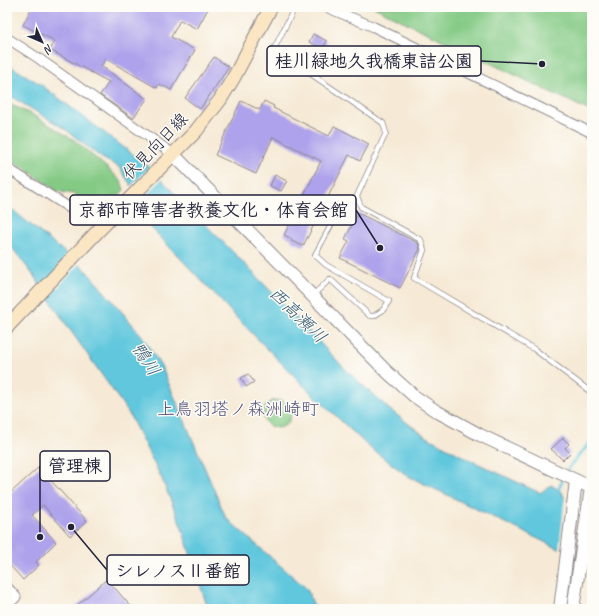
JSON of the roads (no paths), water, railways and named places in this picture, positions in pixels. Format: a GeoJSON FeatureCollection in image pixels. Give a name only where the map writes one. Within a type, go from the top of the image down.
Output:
{"type":"FeatureCollection","features":[{"type":"Feature","properties":{"kind":"main road","name":"伏見向日線"},"geometry":{"type":"LineString","coordinates":[[7,327],[196,131],[220,100],[234,77],[271,7]]}},
{"type":"Feature","properties":{"kind":"street"},"geometry":{"type":"LineString","coordinates":[[326,7],[374,27],[592,133]]}},
{"type":"Feature","properties":{"kind":"street"},"geometry":{"type":"LineString","coordinates":[[7,38],[167,149],[170,157],[225,208],[313,295],[394,379],[424,403],[474,432],[592,488],[573,609]]}},
{"type":"Feature","properties":{"kind":"street"},"geometry":{"type":"LineString","coordinates":[[7,168],[76,212],[99,220],[108,221]]}},
{"type":"Feature","properties":{"kind":"street"},"geometry":{"type":"LineString","coordinates":[[560,609],[576,481]]}},
{"type":"Feature","properties":{"kind":"street"},"geometry":{"type":"LineString","coordinates":[[7,587],[16,598],[7,606]]}},
{"type":"Feature","properties":{"kind":"street"},"geometry":{"type":"LineString","coordinates":[[562,594],[574,596]]}},
{"type":"Feature","properties":{"kind":"lane"},"geometry":{"type":"LineString","coordinates":[[295,7],[274,49],[383,123],[386,133],[357,196],[361,208],[420,240],[424,250],[414,278],[534,349],[592,393]]}},
{"type":"Feature","properties":{"kind":"lane"},"geometry":{"type":"LineString","coordinates":[[313,295],[330,279],[370,316],[374,316],[383,310],[389,301],[326,265],[315,255],[338,212]]}},
{"type":"Feature","properties":{"kind":"water"},"geometry":{"type":"Polygon","coordinates":[[[7,64],[40,84],[147,165],[347,371],[390,410],[425,436],[464,457],[540,493],[551,485],[562,492],[569,511],[592,525],[592,568],[557,548],[408,476],[369,447],[306,388],[143,219],[143,203],[119,167],[102,158],[65,129],[7,94],[7,64]]]}},
{"type":"Feature","properties":{"kind":"water","name":"鴨川"},"geometry":{"type":"Polygon","coordinates":[[[7,208],[15,212],[81,265],[142,336],[162,368],[226,518],[307,589],[315,609],[208,609],[182,528],[162,479],[128,412],[34,276],[7,241],[7,208]]]}},
{"type":"Feature","properties":{"kind":"waterway"},"geometry":{"type":"LineString","coordinates":[[567,472],[570,466],[592,440]]}},
{"type":"Feature","properties":{"kind":"waterway"},"geometry":{"type":"LineString","coordinates":[[557,492],[564,477]]}},
{"type":"Feature","properties":{"kind":"place","name":"桂川緑地久我橋東詰公園"},"geometry":{"type":"Point","coordinates":[542,64]}},
{"type":"Feature","properties":{"kind":"place","name":"京都市障害者教養文化・体育会館"},"geometry":{"type":"Point","coordinates":[380,248]}},
{"type":"Feature","properties":{"kind":"place","name":"シレノスⅡ番館"},"geometry":{"type":"Point","coordinates":[71,527]}},
{"type":"Feature","properties":{"kind":"place","name":"管理棟"},"geometry":{"type":"Point","coordinates":[40,537]}},
{"type":"Feature","properties":{"kind":"district","name":"上鳥羽塔ノ森洲崎町"},"geometry":{"type":"Point","coordinates":[238,409]}},
{"type":"Feature","properties":{"kind":"water label","name":"西高瀬川"},"geometry":{"type":"Point","coordinates":[298,315]}}]}
